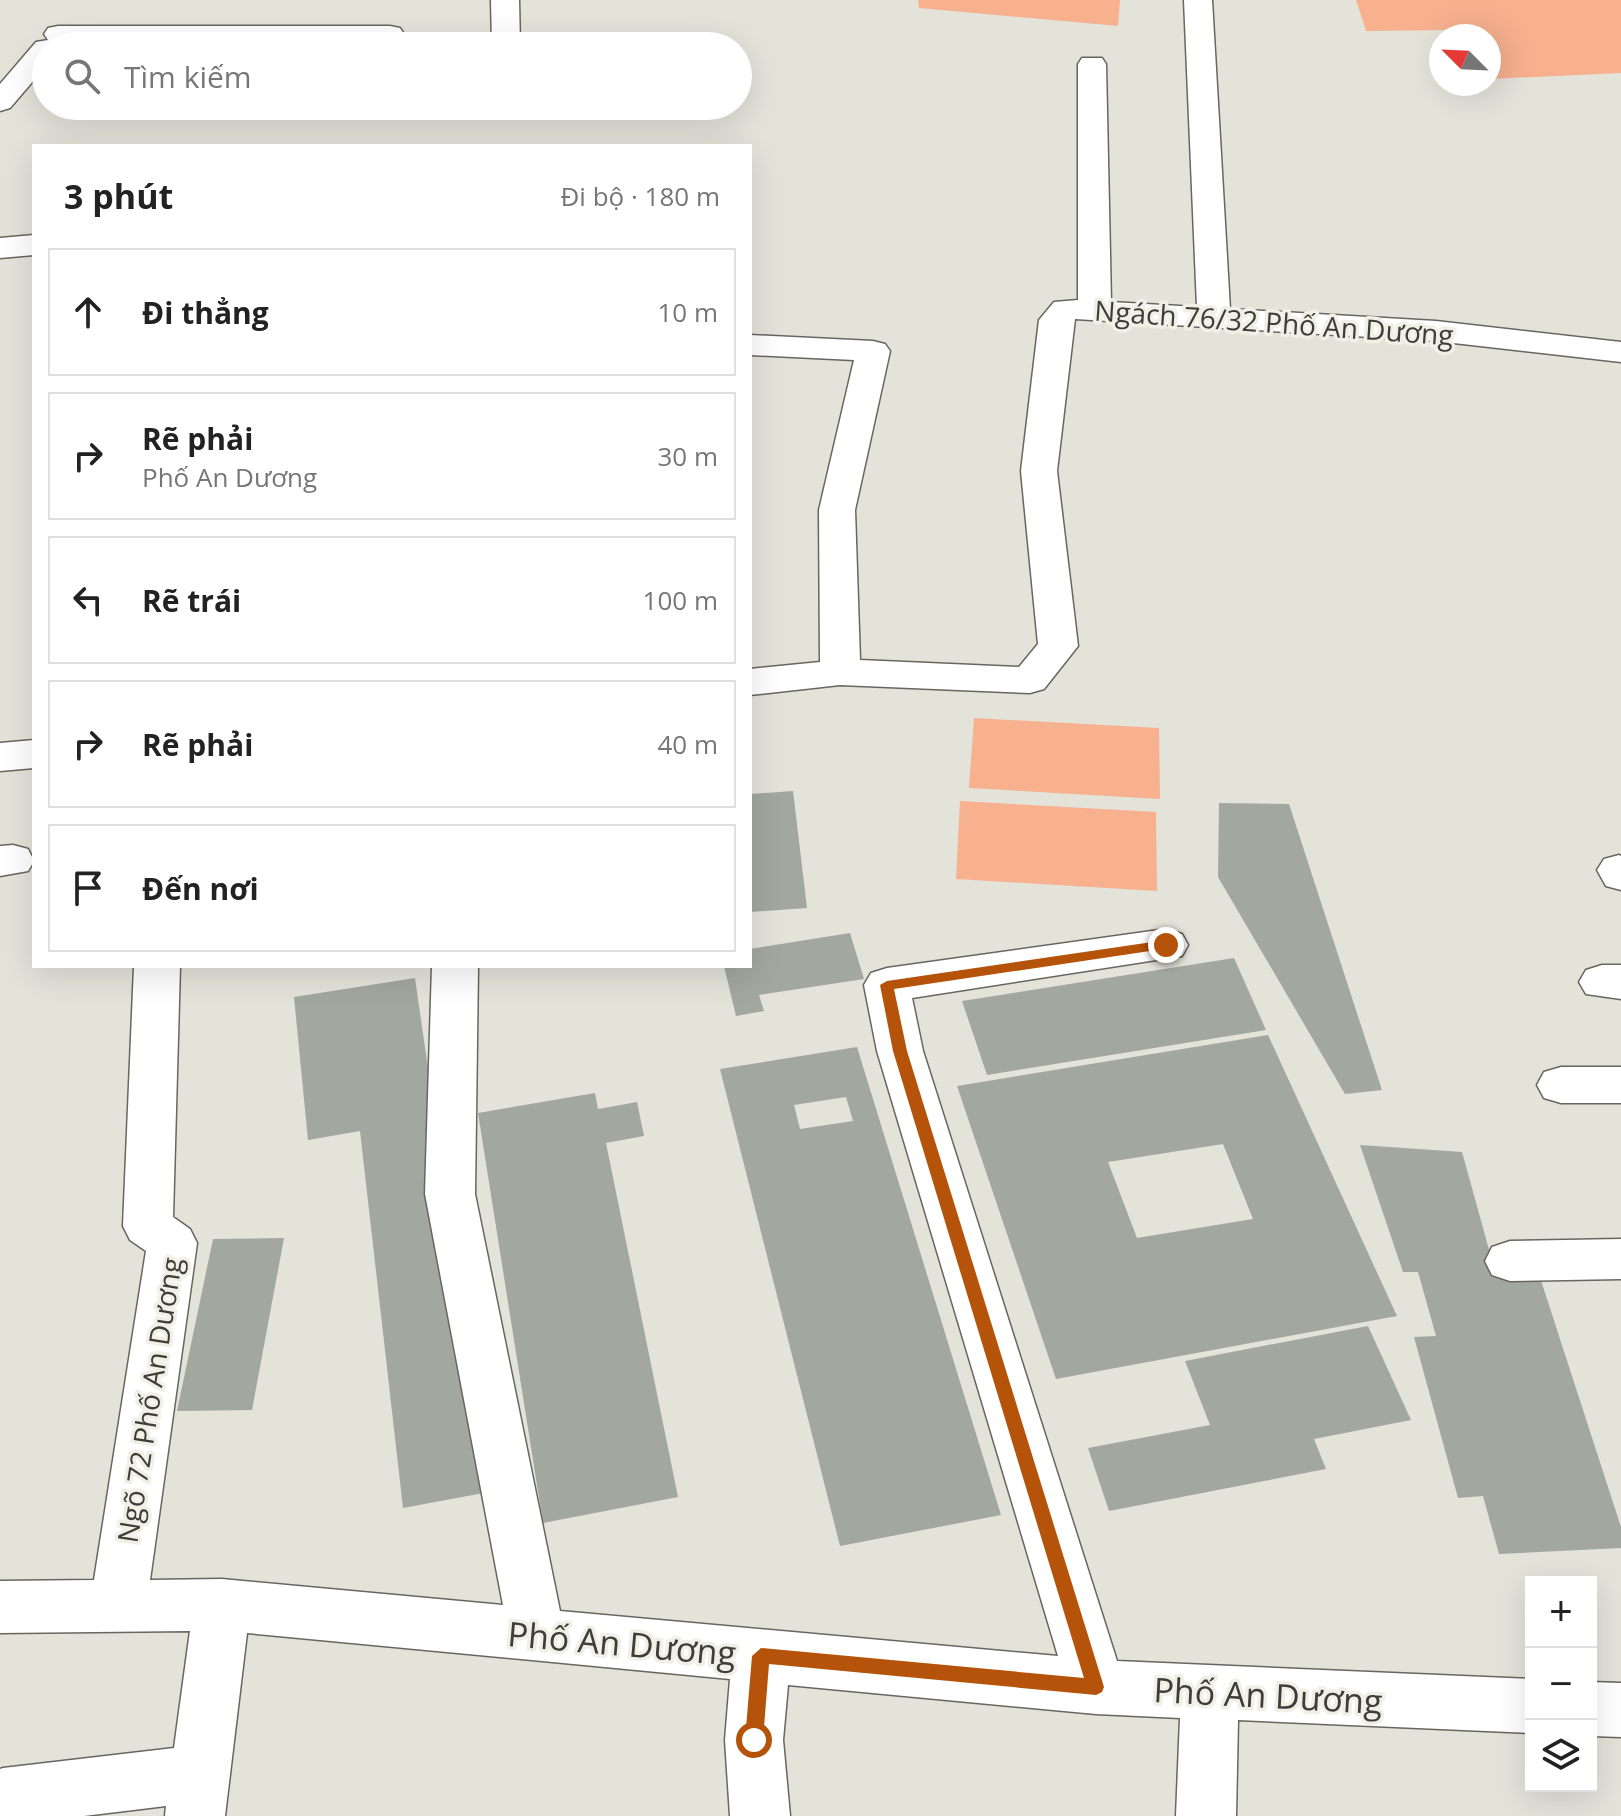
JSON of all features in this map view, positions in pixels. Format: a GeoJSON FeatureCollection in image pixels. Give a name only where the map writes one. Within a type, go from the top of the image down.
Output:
{"type":"FeatureCollection","features":[{"type":"Feature","properties":{"kind":"street"},"geometry":{"type":"LineString","coordinates":[[505,0],[506,32]]}},
{"type":"Feature","properties":{"kind":"street"},"geometry":{"type":"LineString","coordinates":[[1198,0],[1214,318]]}},
{"type":"Feature","properties":{"kind":"street"},"geometry":{"type":"LineString","coordinates":[[0,65],[32,50]]}},
{"type":"Feature","properties":{"kind":"street"},"geometry":{"type":"LineString","coordinates":[[0,102],[32,63]]}},
{"type":"Feature","properties":{"kind":"street"},"geometry":{"type":"LineString","coordinates":[[1092,64],[1095,311]]}},
{"type":"Feature","properties":{"kind":"street"},"geometry":{"type":"LineString","coordinates":[[0,248],[32,245]]}},
{"type":"Feature","properties":{"kind":"street","name":"Ngách 76/32 Phố An Dương"},"geometry":{"type":"LineString","coordinates":[[752,682],[840,672],[1030,680],[1058,646],[1039,471],[1056,320],[1066,309],[1436,331],[1621,352]]}},
{"type":"Feature","properties":{"kind":"street"},"geometry":{"type":"LineString","coordinates":[[752,345],[873,351],[837,510],[840,672]]}},
{"type":"Feature","properties":{"kind":"street"},"geometry":{"type":"LineString","coordinates":[[0,757],[32,754]]}},
{"type":"Feature","properties":{"kind":"street"},"geometry":{"type":"LineString","coordinates":[[1096,1687],[900,1051],[887,985],[1166,945]]}},
{"type":"Feature","properties":{"kind":"street","name":"Ngõ 72 Phố An Dương"},"geometry":{"type":"LineString","coordinates":[[118,1607],[172,1243],[148,1226],[157,968]]}},
{"type":"Feature","properties":{"kind":"street"},"geometry":{"type":"LineString","coordinates":[[455,968],[450,1194],[537,1636]]}},
{"type":"Feature","properties":{"kind":"street"},"geometry":{"type":"LineString","coordinates":[[1561,1085],[1621,1085]]}},
{"type":"Feature","properties":{"kind":"street"},"geometry":{"type":"LineString","coordinates":[[1510,1261],[1621,1259]]}},
{"type":"Feature","properties":{"kind":"street"},"geometry":{"type":"LineString","coordinates":[[0,1809],[3,1797],[198,1794],[222,1605]]}},
{"type":"Feature","properties":{"kind":"street","name":"Phố An Dương"},"geometry":{"type":"LineString","coordinates":[[0,1607],[222,1605],[1096,1687],[1525,1706]]}},
{"type":"Feature","properties":{"kind":"street"},"geometry":{"type":"LineString","coordinates":[[760,1816],[754,1740],[761,1656]]}},
{"type":"Feature","properties":{"kind":"street"},"geometry":{"type":"LineString","coordinates":[[1206,1816],[1210,1692]]}},
{"type":"Feature","properties":{"kind":"street"},"geometry":{"type":"LineString","coordinates":[[1597,1709],[1621,1710]]}},
{"type":"Feature","properties":{"kind":"shaded area"},"geometry":{"type":"Polygon","coordinates":[[[918,0],[1120,0],[1118,26],[919,8],[918,0]]]}},
{"type":"Feature","properties":{"kind":"shaded area"},"geometry":{"type":"Polygon","coordinates":[[[1356,0],[1621,0],[1621,73],[1501,78],[1501,24],[1429,24],[1429,30],[1366,31],[1356,0]]]}},
{"type":"Feature","properties":{"kind":"shaded area"},"geometry":{"type":"Polygon","coordinates":[[[974,718],[1159,728],[1160,799],[969,788],[974,718]]]}},
{"type":"Feature","properties":{"kind":"shaded area"},"geometry":{"type":"Polygon","coordinates":[[[960,801],[1156,812],[1157,891],[956,879],[960,801]]]}},
{"type":"Feature","properties":{"kind":"building"},"geometry":{"type":"Polygon","coordinates":[[[793,791],[807,908],[752,912],[752,794],[793,791]]]}},
{"type":"Feature","properties":{"kind":"building"},"geometry":{"type":"Polygon","coordinates":[[[1219,803],[1289,804],[1382,1090],[1345,1094],[1218,877],[1219,803]]]}},
{"type":"Feature","properties":{"kind":"building"},"geometry":{"type":"Polygon","coordinates":[[[850,933],[864,979],[759,995],[764,1011],[736,1016],[724,968],[752,968],[752,949],[850,933]]]}},
{"type":"Feature","properties":{"kind":"building"},"geometry":{"type":"Polygon","coordinates":[[[1234,958],[1266,1030],[987,1075],[962,1001],[1234,958]]]}},
{"type":"Feature","properties":{"kind":"building"},"geometry":{"type":"Polygon","coordinates":[[[415,978],[489,1492],[403,1508],[360,1131],[308,1140],[294,997],[415,978]]]}},
{"type":"Feature","properties":{"kind":"building"},"geometry":{"type":"Polygon","coordinates":[[[1268,1035],[1397,1316],[1056,1379],[957,1086],[1268,1035]],[[1223,1144],[1108,1162],[1137,1238],[1253,1219],[1223,1144]]]}},
{"type":"Feature","properties":{"kind":"building"},"geometry":{"type":"Polygon","coordinates":[[[857,1047],[1001,1515],[840,1546],[720,1069],[857,1047]],[[846,1097],[794,1105],[800,1129],[853,1121],[846,1097]]]}},
{"type":"Feature","properties":{"kind":"building"},"geometry":{"type":"Polygon","coordinates":[[[595,1093],[598,1109],[637,1102],[644,1136],[606,1143],[678,1497],[543,1523],[478,1113],[595,1093]]]}},
{"type":"Feature","properties":{"kind":"building"},"geometry":{"type":"Polygon","coordinates":[[[1360,1145],[1462,1152],[1493,1264],[1535,1262],[1621,1527],[1621,1548],[1499,1554],[1483,1496],[1458,1498],[1414,1337],[1436,1336],[1418,1272],[1403,1272],[1360,1145]]]}},
{"type":"Feature","properties":{"kind":"building"},"geometry":{"type":"Polygon","coordinates":[[[284,1238],[252,1410],[177,1411],[213,1239],[284,1238]]]}},
{"type":"Feature","properties":{"kind":"building"},"geometry":{"type":"Polygon","coordinates":[[[1368,1326],[1411,1420],[1314,1439],[1326,1469],[1109,1511],[1088,1448],[1210,1425],[1185,1361],[1368,1326]]]}},
{"type":"Feature","properties":{"kind":"route"},"geometry":{"type":"LineString","coordinates":[[754,1740],[761,1656],[1096,1687],[900,1051],[887,985],[1166,945]]}}]}
